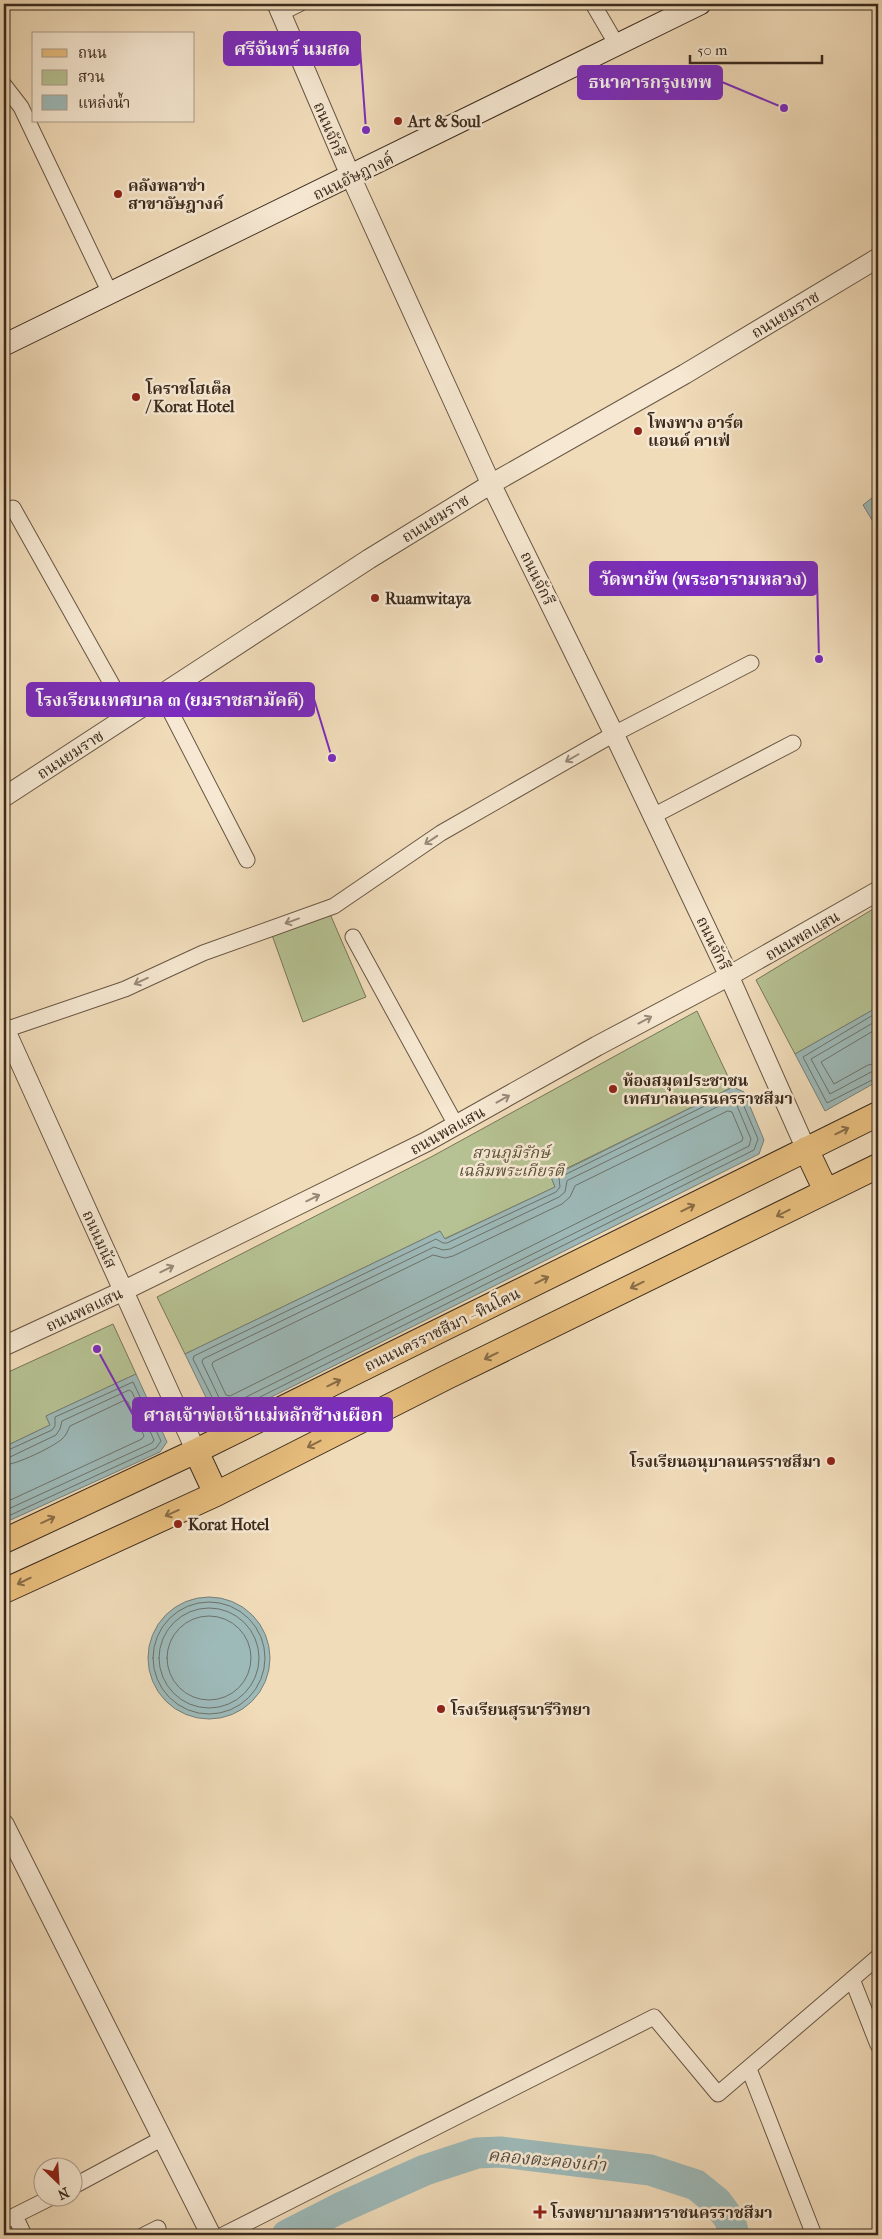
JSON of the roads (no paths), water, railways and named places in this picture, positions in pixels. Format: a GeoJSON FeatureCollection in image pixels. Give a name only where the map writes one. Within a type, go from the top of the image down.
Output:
{"type":"FeatureCollection","features":[{"type":"Feature","properties":{"kind":"main road","name":"ถนนอัษฎางค์"},"geometry":{"type":"LineString","coordinates":[[4,345],[351,177],[700,4]]}},
{"type":"Feature","properties":{"kind":"main road","name":"ถนนนครราชสีมา - หินโคน"},"geometry":{"type":"LineString","coordinates":[[4,1541],[196,1451],[878,1114]]}},
{"type":"Feature","properties":{"kind":"main road"},"geometry":{"type":"LineString","coordinates":[[806,1149],[826,1191]]}},
{"type":"Feature","properties":{"kind":"main road"},"geometry":{"type":"LineString","coordinates":[[4,1591],[216,1494],[447,1377],[878,1166]]}},
{"type":"Feature","properties":{"kind":"main road"},"geometry":{"type":"LineString","coordinates":[[196,1451],[216,1494]]}},
{"type":"Feature","properties":{"kind":"street"},"geometry":{"type":"LineString","coordinates":[[279,8],[299,4]]}},
{"type":"Feature","properties":{"kind":"street"},"geometry":{"type":"LineString","coordinates":[[593,4],[617,45]]}},
{"type":"Feature","properties":{"kind":"street","name":"ถนนจักรี"},"geometry":{"type":"LineString","coordinates":[[279,8],[351,177],[491,484],[614,734],[729,976],[806,1149]]}},
{"type":"Feature","properties":{"kind":"street"},"geometry":{"type":"LineString","coordinates":[[4,85],[21,107],[110,293]]}},
{"type":"Feature","properties":{"kind":"street","name":"ถนนยมราช"},"geometry":{"type":"LineString","coordinates":[[4,797],[369,559],[491,484],[685,374],[878,258]]}},
{"type":"Feature","properties":{"kind":"street"},"geometry":{"type":"LineString","coordinates":[[4,512],[13,508],[130,715]]}},
{"type":"Feature","properties":{"kind":"street"},"geometry":{"type":"LineString","coordinates":[[6,1036],[124,989],[203,953],[334,906],[441,833],[614,734],[751,663]]}},
{"type":"Feature","properties":{"kind":"street"},"geometry":{"type":"LineString","coordinates":[[162,695],[247,860]]}},
{"type":"Feature","properties":{"kind":"street"},"geometry":{"type":"LineString","coordinates":[[653,816],[792,743]]}},
{"type":"Feature","properties":{"kind":"street","name":"ถนนพลแสน"},"geometry":{"type":"LineString","coordinates":[[4,1346],[123,1291],[426,1142],[597,1046],[729,976],[878,891]]}},
{"type":"Feature","properties":{"kind":"street"},"geometry":{"type":"LineString","coordinates":[[353,937],[456,1125]]}},
{"type":"Feature","properties":{"kind":"street","name":"ถนนมนัส"},"geometry":{"type":"LineString","coordinates":[[6,1036],[196,1451]]}},
{"type":"Feature","properties":{"kind":"street"},"geometry":{"type":"LineString","coordinates":[[4,1824],[211,2235]]}},
{"type":"Feature","properties":{"kind":"street"},"geometry":{"type":"LineString","coordinates":[[223,2235],[654,2017],[718,2094],[878,1957]]}},
{"type":"Feature","properties":{"kind":"street"},"geometry":{"type":"LineString","coordinates":[[852,1980],[878,2045]]}},
{"type":"Feature","properties":{"kind":"street"},"geometry":{"type":"LineString","coordinates":[[749,2069],[814,2235]]}},
{"type":"Feature","properties":{"kind":"street"},"geometry":{"type":"LineString","coordinates":[[82,2182],[163,2138]]}},
{"type":"Feature","properties":{"kind":"street"},"geometry":{"type":"LineString","coordinates":[[24,2235],[10,2218],[34,2206]]}},
{"type":"Feature","properties":{"kind":"street"},"geometry":{"type":"LineString","coordinates":[[144,2235],[158,2228]]}},
{"type":"Feature","properties":{"kind":"water"},"geometry":{"type":"Polygon","coordinates":[[[878,493],[878,530],[863,505],[878,493]]]}},
{"type":"Feature","properties":{"kind":"water"},"geometry":{"type":"Polygon","coordinates":[[[878,1007],[878,1081],[825,1111],[795,1054],[878,1007]]]}},
{"type":"Feature","properties":{"kind":"water"},"geometry":{"type":"Polygon","coordinates":[[[733,1087],[744,1092],[764,1140],[759,1154],[223,1421],[216,1418],[185,1354],[440,1231],[445,1239],[555,1187],[551,1177],[733,1087]]]}},
{"type":"Feature","properties":{"kind":"water"},"geometry":{"type":"Polygon","coordinates":[[[136,1374],[167,1442],[160,1452],[4,1523],[4,1447],[50,1425],[46,1416],[136,1374]]]}},
{"type":"Feature","properties":{"kind":"water"},"geometry":{"type":"Polygon","coordinates":[[[209,1597],[221,1598],[232,1602],[243,1607],[252,1615],[260,1624],[265,1635],[269,1646],[269,1670],[265,1681],[260,1692],[252,1701],[243,1709],[232,1714],[221,1718],[209,1719],[197,1718],[186,1714],[175,1709],[166,1701],[158,1692],[153,1681],[149,1670],[148,1658],[149,1646],[153,1635],[158,1624],[166,1615],[175,1607],[186,1602],[197,1598],[209,1597]]]}},
{"type":"Feature","properties":{"kind":"waterway","name":"คลองตะคองเก่า"},"geometry":{"type":"LineString","coordinates":[[287,2235],[340,2208],[425,2170],[477,2153],[500,2152],[650,2170],[696,2185],[717,2202],[730,2220],[734,2235]]}},
{"type":"Feature","properties":{"kind":"place","name":"ธนาคารกรุงเทพ"},"geometry":{"type":"Point","coordinates":[784,108]}},
{"type":"Feature","properties":{"kind":"place","name":"Art & Soul"},"geometry":{"type":"Point","coordinates":[398,121]}},
{"type":"Feature","properties":{"kind":"place","name":"ศรีจันทร์ นมสด"},"geometry":{"type":"Point","coordinates":[366,130]}},
{"type":"Feature","properties":{"kind":"place","name":"คลังพลาซ่า สาขาอัษฎางค์"},"geometry":{"type":"Point","coordinates":[118,194]}},
{"type":"Feature","properties":{"kind":"place","name":"โคราชโฮเต็ล / Korat Hotel"},"geometry":{"type":"Point","coordinates":[136,397]}},
{"type":"Feature","properties":{"kind":"place","name":"โพงพาง อาร์ต แอนด์ คาเฟ่"},"geometry":{"type":"Point","coordinates":[638,431]}},
{"type":"Feature","properties":{"kind":"place","name":"Ruamwitaya"},"geometry":{"type":"Point","coordinates":[375,598]}},
{"type":"Feature","properties":{"kind":"place","name":"วัดพายัพ (พระอารามหลวง)"},"geometry":{"type":"Point","coordinates":[819,659]}},
{"type":"Feature","properties":{"kind":"place","name":"โรงเรียนเทศบาล ๓ (ยมราชสามัคคี)"},"geometry":{"type":"Point","coordinates":[332,758]}},
{"type":"Feature","properties":{"kind":"place","name":"ห้องสมุดประชาชน เทศบาลนครนครราชสีมา"},"geometry":{"type":"Point","coordinates":[613,1089]}},
{"type":"Feature","properties":{"kind":"place","name":"ศาลเจ้าพ่อเจ้าแม่หลักช้างเผือก"},"geometry":{"type":"Point","coordinates":[97,1349]}},
{"type":"Feature","properties":{"kind":"place","name":"โรงเรียนอนุบาลนครราชสีมา"},"geometry":{"type":"Point","coordinates":[831,1461]}},
{"type":"Feature","properties":{"kind":"place","name":"Korat Hotel"},"geometry":{"type":"Point","coordinates":[178,1524]}},
{"type":"Feature","properties":{"kind":"place","name":"โรงเรียนสุรนารีวิทยา"},"geometry":{"type":"Point","coordinates":[441,1709]}},
{"type":"Feature","properties":{"kind":"place","name":"โรงพยาบาลมหาราชนครราชสีมา"},"geometry":{"type":"Point","coordinates":[540,2212]}},
{"type":"Feature","properties":{"kind":"park label","name":"สวนภูมิรักษ์ เฉลิมพระเกียรติ"},"geometry":{"type":"Point","coordinates":[511,1161]}}]}
